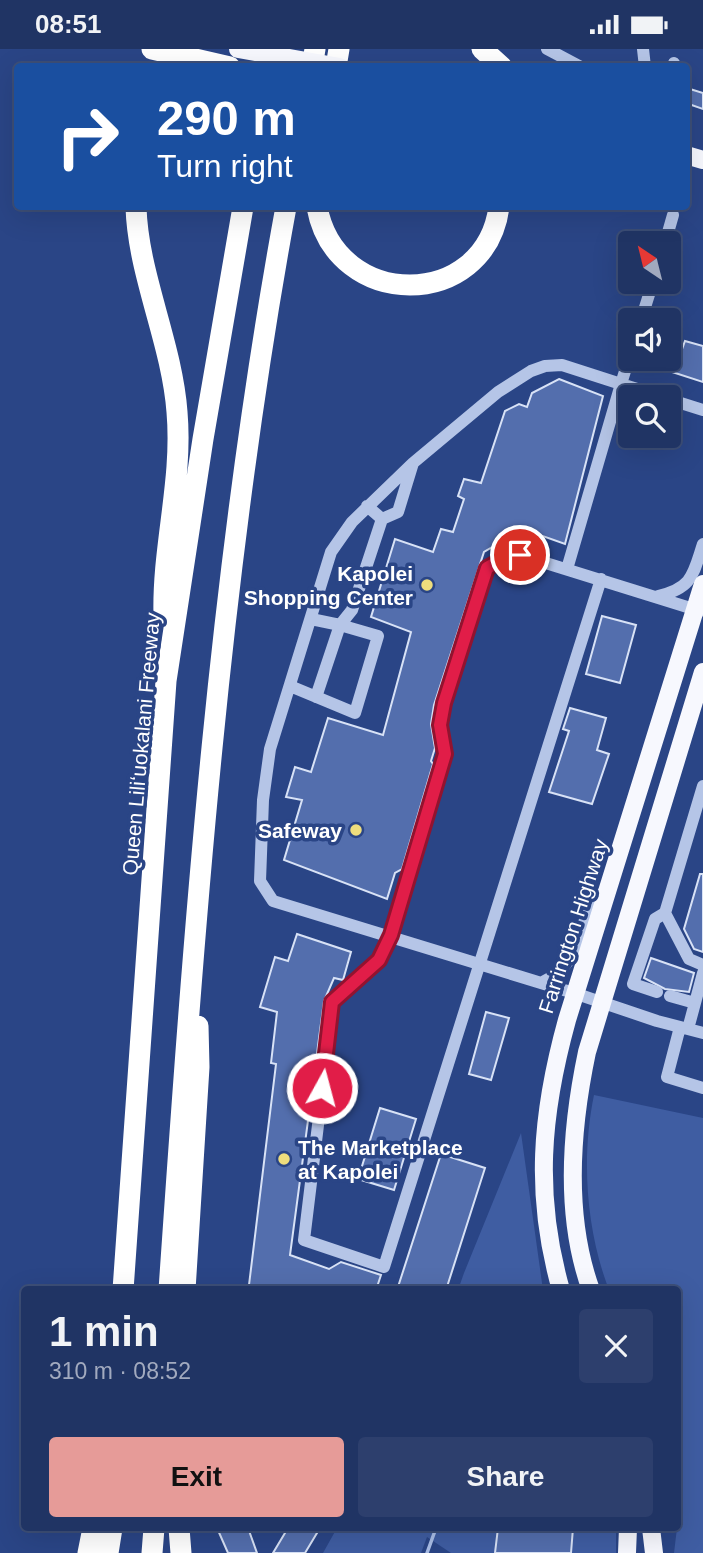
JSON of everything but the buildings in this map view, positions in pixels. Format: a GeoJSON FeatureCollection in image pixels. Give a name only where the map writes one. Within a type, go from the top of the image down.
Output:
{"type":"FeatureCollection","features":[{"type":"Feature","properties":{"kind":"highway"},"geometry":{"type":"LineString","coordinates":[[482,49],[498,63]]}},
{"type":"Feature","properties":{"kind":"highway"},"geometry":{"type":"LineString","coordinates":[[161,56],[212,63]]}},
{"type":"Feature","properties":{"kind":"highway"},"geometry":{"type":"LineString","coordinates":[[136,210],[139,237],[177,409],[178,468],[164,604],[166,681]]}},
{"type":"Feature","properties":{"kind":"highway","name":"Queen Liliʻuokalani Freeway"},"geometry":{"type":"LineString","coordinates":[[123,1286],[166,681],[203,439],[242,210]]}},
{"type":"Feature","properties":{"kind":"highway"},"geometry":{"type":"LineString","coordinates":[[169,1286],[183,1058],[222,638],[247,443],[286,210]]}},
{"type":"Feature","properties":{"kind":"highway"},"geometry":{"type":"LineString","coordinates":[[318,210],[328,238],[351,266],[379,281],[412,286],[452,275],[470,262],[491,234],[498,210]]}},
{"type":"Feature","properties":{"kind":"highway"},"geometry":{"type":"LineString","coordinates":[[185,1286],[199,1067],[197,921]]}},
{"type":"Feature","properties":{"kind":"highway"},"geometry":{"type":"LineString","coordinates":[[111,1286],[140,1062]]}},
{"type":"Feature","properties":{"kind":"highway"},"geometry":{"type":"LineString","coordinates":[[88,1553],[92,1531]]}},
{"type":"Feature","properties":{"kind":"highway"},"geometry":{"type":"LineString","coordinates":[[110,1553],[112,1531]]}},
{"type":"Feature","properties":{"kind":"highway"},"geometry":{"type":"LineString","coordinates":[[152,1553],[154,1531]]}},
{"type":"Feature","properties":{"kind":"highway"},"geometry":{"type":"LineString","coordinates":[[179,1531],[181,1553]]}},
{"type":"Feature","properties":{"kind":"main road"},"geometry":{"type":"LineString","coordinates":[[238,49],[316,63]]}},
{"type":"Feature","properties":{"kind":"main road","name":"Farrington Highway"},"geometry":{"type":"LineString","coordinates":[[560,1286],[545,1213],[542,1137],[558,1052],[699,610],[703,584]]}},
{"type":"Feature","properties":{"kind":"main road"},"geometry":{"type":"LineString","coordinates":[[590,1286],[575,1228],[575,1147],[580,1082],[703,673]]}},
{"type":"Feature","properties":{"kind":"main road"},"geometry":{"type":"LineString","coordinates":[[627,1553],[628,1531]]}},
{"type":"Feature","properties":{"kind":"main road"},"geometry":{"type":"LineString","coordinates":[[651,1531],[654,1553]]}},
{"type":"Feature","properties":{"kind":"street"},"geometry":{"type":"LineString","coordinates":[[547,49],[573,63]]}},
{"type":"Feature","properties":{"kind":"street"},"geometry":{"type":"LineString","coordinates":[[668,231],[673,215]]}},
{"type":"Feature","properties":{"kind":"street"},"geometry":{"type":"LineString","coordinates":[[624,385],[562,365],[545,366],[498,392],[413,463],[352,521],[331,552],[270,749],[263,800],[260,880],[273,901],[391,935],[703,1033]]}},
{"type":"Feature","properties":{"kind":"street"},"geometry":{"type":"LineString","coordinates":[[567,569],[625,371]]}},
{"type":"Feature","properties":{"kind":"street"},"geometry":{"type":"LineString","coordinates":[[681,403],[703,410]]}},
{"type":"Feature","properties":{"kind":"street"},"geometry":{"type":"LineString","coordinates":[[316,697],[340,625],[352,610],[382,519],[398,512],[413,463]]}},
{"type":"Feature","properties":{"kind":"street"},"geometry":{"type":"LineString","coordinates":[[367,506],[382,519]]}},
{"type":"Feature","properties":{"kind":"street"},"geometry":{"type":"LineString","coordinates":[[658,596],[673,592],[691,580],[703,544]]}},
{"type":"Feature","properties":{"kind":"street"},"geometry":{"type":"LineString","coordinates":[[601,579],[384,1267],[304,1240],[332,1002],[379,960],[391,935],[445,754],[440,725],[444,703],[487,568],[503,559],[520,555],[601,579],[658,596],[699,610]]}},
{"type":"Feature","properties":{"kind":"street"},"geometry":{"type":"LineString","coordinates":[[290,686],[355,713],[378,636],[310,618]]}},
{"type":"Feature","properties":{"kind":"street"},"geometry":{"type":"LineString","coordinates":[[695,1003],[633,985],[655,919],[665,913],[703,786]]}},
{"type":"Feature","properties":{"kind":"street"},"geometry":{"type":"LineString","coordinates":[[541,983],[560,972],[572,960],[588,909],[610,887]]}},
{"type":"Feature","properties":{"kind":"street"},"geometry":{"type":"LineString","coordinates":[[665,913],[689,959],[703,965]]}},
{"type":"Feature","properties":{"kind":"street"},"geometry":{"type":"LineString","coordinates":[[703,973],[695,1003],[667,1077],[703,1088]]}},
{"type":"Feature","properties":{"kind":"shaded area"},"geometry":{"type":"Polygon","coordinates":[[[594,1095],[703,1118],[703,1553],[674,1553],[677,1531],[681,1531],[681,1286],[608,1286],[595,1243],[588,1194],[590,1119],[594,1095]]]}},
{"type":"Feature","properties":{"kind":"shaded area"},"geometry":{"type":"Polygon","coordinates":[[[521,1133],[542,1286],[459,1286],[521,1133]]]}},
{"type":"Feature","properties":{"kind":"shaded area"},"geometry":{"type":"Polygon","coordinates":[[[335,1531],[498,1531],[495,1553],[451,1553],[427,1537],[421,1553],[323,1553],[335,1531]]]}},
{"type":"Feature","properties":{"kind":"shaded area"},"geometry":{"type":"Polygon","coordinates":[[[573,1531],[616,1531],[616,1553],[571,1553],[573,1531]]]}},
{"type":"Feature","properties":{"kind":"waterway"},"geometry":{"type":"LineString","coordinates":[[427,1553],[435,1531]]}},
{"type":"Feature","properties":{"kind":"place","name":"Kapolei Shopping Center"},"geometry":{"type":"Point","coordinates":[427,585]}},
{"type":"Feature","properties":{"kind":"place","name":"Safeway"},"geometry":{"type":"Point","coordinates":[356,830]}},
{"type":"Feature","properties":{"kind":"place","name":"The Marketplace at Kapolei"},"geometry":{"type":"Point","coordinates":[284,1159]}},
{"type":"Feature","properties":{"kind":"route"},"geometry":{"type":"LineString","coordinates":[[322,1088],[332,1002],[379,960],[391,935],[445,754],[440,725],[444,703],[487,568],[503,559],[520,555]]}}]}
